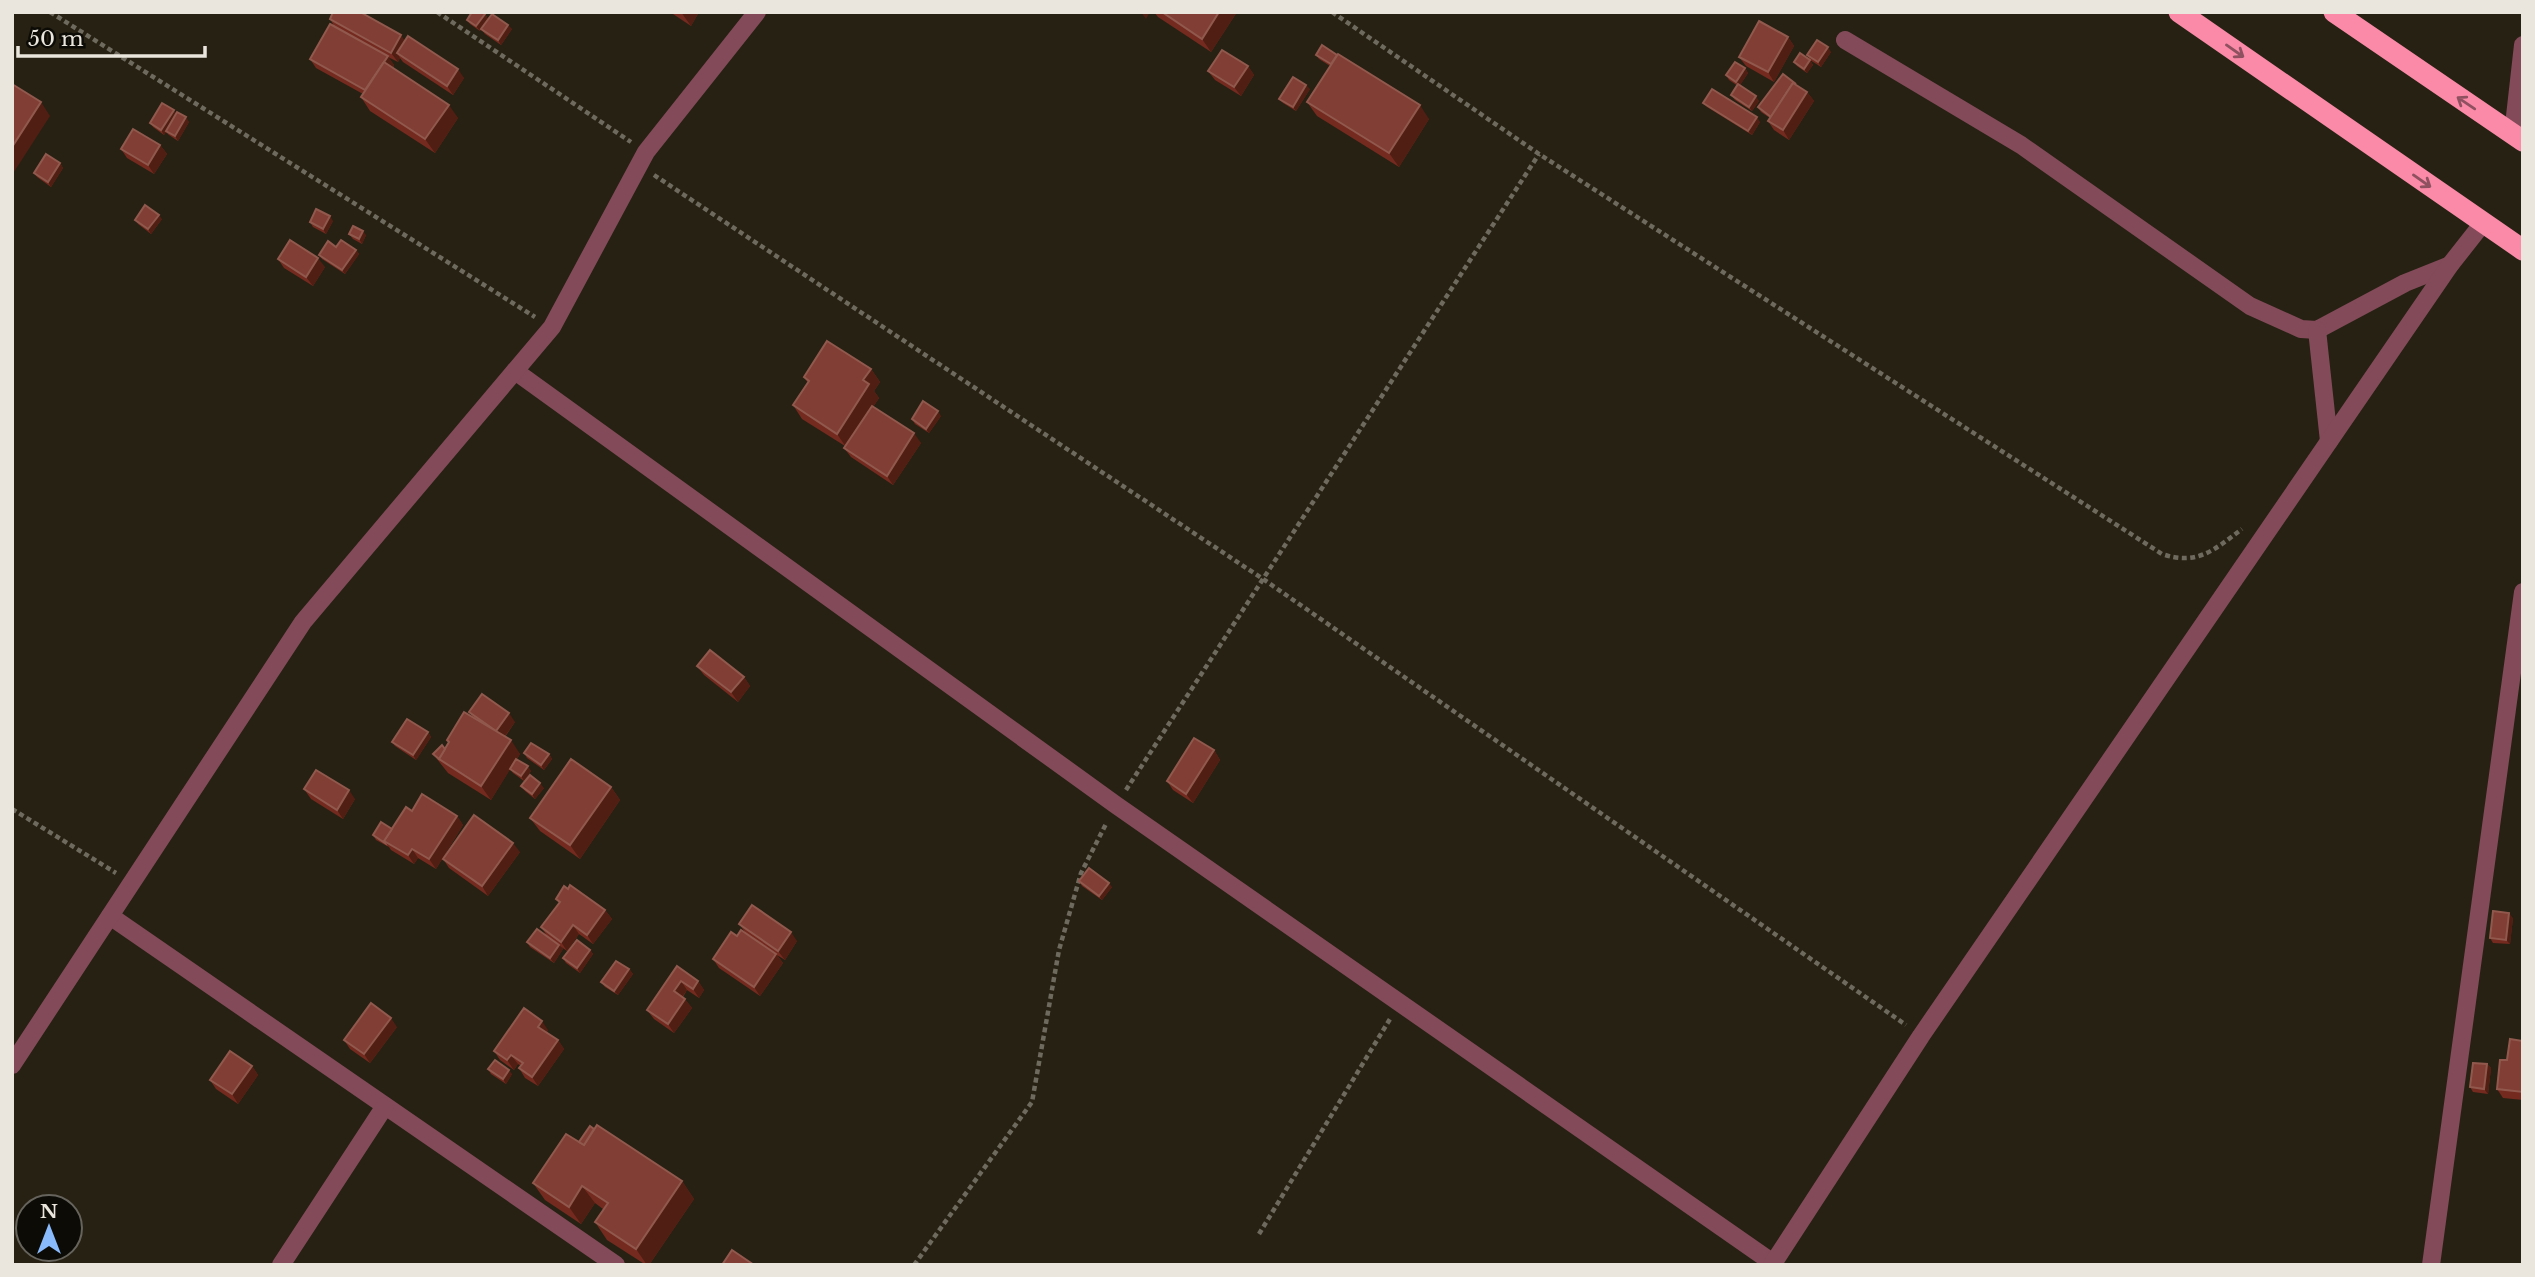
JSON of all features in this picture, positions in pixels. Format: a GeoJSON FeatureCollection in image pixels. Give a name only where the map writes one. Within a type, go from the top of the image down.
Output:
{"type":"FeatureCollection","features":[{"type":"Feature","properties":{"kind":"highway"},"geometry":{"type":"LineString","coordinates":[[2179,12],[2523,250]]}},
{"type":"Feature","properties":{"kind":"highway"},"geometry":{"type":"LineString","coordinates":[[2334,12],[2518,138]]}},
{"type":"Feature","properties":{"kind":"street"},"geometry":{"type":"LineString","coordinates":[[12,1065],[303,622],[551,327],[646,152],[757,12]]}},
{"type":"Feature","properties":{"kind":"street"},"geometry":{"type":"LineString","coordinates":[[1845,40],[2021,145],[2250,306],[2301,329],[2317,330],[2404,283],[2450,265]]}},
{"type":"Feature","properties":{"kind":"street"},"geometry":{"type":"LineString","coordinates":[[2518,138],[2523,45]]}},
{"type":"Feature","properties":{"kind":"street"},"geometry":{"type":"LineString","coordinates":[[515,371],[1116,805],[1772,1264],[1921,1036],[2450,265],[2483,223]]}},
{"type":"Feature","properties":{"kind":"street"},"geometry":{"type":"LineString","coordinates":[[2317,330],[2329,441]]}},
{"type":"Feature","properties":{"kind":"street"},"geometry":{"type":"LineString","coordinates":[[2431,1265],[2523,592]]}},
{"type":"Feature","properties":{"kind":"street"},"geometry":{"type":"LineString","coordinates":[[110,916],[616,1265]]}},
{"type":"Feature","properties":{"kind":"street"},"geometry":{"type":"LineString","coordinates":[[281,1265],[385,1106]]}},
{"type":"Feature","properties":{"kind":"path"},"geometry":{"type":"LineString","coordinates":[[50,12],[551,327]]}},
{"type":"Feature","properties":{"kind":"path"},"geometry":{"type":"LineString","coordinates":[[437,12],[646,152],[650,172],[1263,579],[1921,1036]]}},
{"type":"Feature","properties":{"kind":"path"},"geometry":{"type":"LineString","coordinates":[[1332,12],[1539,154],[2162,554],[2178,559],[2208,554],[2249,523]]}},
{"type":"Feature","properties":{"kind":"path"},"geometry":{"type":"LineString","coordinates":[[914,1265],[1032,1101],[1059,950],[1081,873],[1116,805],[1539,154]]}},
{"type":"Feature","properties":{"kind":"path"},"geometry":{"type":"LineString","coordinates":[[12,809],[132,883]]}},
{"type":"Feature","properties":{"kind":"path"},"geometry":{"type":"LineString","coordinates":[[1259,1234],[1400,1003]]}},
{"type":"Feature","properties":{"kind":"building"},"geometry":{"type":"Polygon","coordinates":[[[333,12],[360,12],[401,35],[391,53],[330,19],[333,12]]]}},
{"type":"Feature","properties":{"kind":"building"},"geometry":{"type":"Polygon","coordinates":[[[472,12],[485,14],[476,26],[467,20],[472,12]]]}},
{"type":"Feature","properties":{"kind":"building"},"geometry":{"type":"Polygon","coordinates":[[[1162,12],[1219,12],[1202,39],[1162,12]]]}},
{"type":"Feature","properties":{"kind":"building"},"geometry":{"type":"Polygon","coordinates":[[[492,14],[508,25],[498,40],[481,29],[492,14]]]}},
{"type":"Feature","properties":{"kind":"building"},"geometry":{"type":"Polygon","coordinates":[[[1759,21],[1788,37],[1768,72],[1739,57],[1759,21]]]}},
{"type":"Feature","properties":{"kind":"building"},"geometry":{"type":"Polygon","coordinates":[[[330,24],[388,56],[365,90],[310,59],[330,24]]]}},
{"type":"Feature","properties":{"kind":"building"},"geometry":{"type":"Polygon","coordinates":[[[408,36],[458,69],[447,86],[397,53],[408,36]]]}},
{"type":"Feature","properties":{"kind":"building"},"geometry":{"type":"Polygon","coordinates":[[[1817,40],[1828,47],[1818,62],[1807,55],[1817,40]]]}},
{"type":"Feature","properties":{"kind":"building"},"geometry":{"type":"Polygon","coordinates":[[[1322,45],[1337,55],[1331,64],[1316,55],[1322,45]]]}},
{"type":"Feature","properties":{"kind":"building"},"geometry":{"type":"Polygon","coordinates":[[[1222,50],[1248,66],[1234,87],[1208,71],[1222,50]]]}},
{"type":"Feature","properties":{"kind":"building"},"geometry":{"type":"Polygon","coordinates":[[[1800,53],[1810,60],[1804,69],[1794,62],[1800,53]]]}},
{"type":"Feature","properties":{"kind":"building"},"geometry":{"type":"Polygon","coordinates":[[[1338,54],[1420,105],[1389,153],[1307,102],[1338,54]]]}},
{"type":"Feature","properties":{"kind":"building"},"geometry":{"type":"Polygon","coordinates":[[[384,62],[449,105],[425,139],[361,97],[384,62]]]}},
{"type":"Feature","properties":{"kind":"building"},"geometry":{"type":"Polygon","coordinates":[[[1735,62],[1745,68],[1736,82],[1726,75],[1735,62]]]}},
{"type":"Feature","properties":{"kind":"building"},"geometry":{"type":"Polygon","coordinates":[[[1783,74],[1796,84],[1793,83],[1771,117],[1758,107],[1783,74]]]}},
{"type":"Feature","properties":{"kind":"building"},"geometry":{"type":"Polygon","coordinates":[[[1293,77],[1306,85],[1293,107],[1279,99],[1293,77]]]}},
{"type":"Feature","properties":{"kind":"building"},"geometry":{"type":"Polygon","coordinates":[[[1793,83],[1807,92],[1783,130],[1768,121],[1793,83]]]}},
{"type":"Feature","properties":{"kind":"building"},"geometry":{"type":"Polygon","coordinates":[[[12,84],[41,102],[12,147],[12,84]]]}},
{"type":"Feature","properties":{"kind":"building"},"geometry":{"type":"Polygon","coordinates":[[[1738,84],[1756,96],[1749,107],[1731,95],[1738,84]]]}},
{"type":"Feature","properties":{"kind":"building"},"geometry":{"type":"Polygon","coordinates":[[[1712,89],[1757,117],[1748,131],[1703,103],[1712,89]]]}},
{"type":"Feature","properties":{"kind":"building"},"geometry":{"type":"Polygon","coordinates":[[[162,103],[174,110],[161,130],[150,123],[162,103]]]}},
{"type":"Feature","properties":{"kind":"building"},"geometry":{"type":"Polygon","coordinates":[[[177,112],[186,117],[175,136],[166,131],[177,112]]]}},
{"type":"Feature","properties":{"kind":"building"},"geometry":{"type":"Polygon","coordinates":[[[133,129],[160,145],[148,165],[121,149],[133,129]]]}},
{"type":"Feature","properties":{"kind":"building"},"geometry":{"type":"Polygon","coordinates":[[[46,154],[60,163],[48,182],[34,173],[46,154]]]}},
{"type":"Feature","properties":{"kind":"building"},"geometry":{"type":"Polygon","coordinates":[[[145,205],[159,215],[148,229],[135,220],[145,205]]]}},
{"type":"Feature","properties":{"kind":"building"},"geometry":{"type":"Polygon","coordinates":[[[316,209],[330,216],[323,229],[310,222],[316,209]]]}},
{"type":"Feature","properties":{"kind":"building"},"geometry":{"type":"Polygon","coordinates":[[[353,226],[363,231],[359,239],[349,234],[353,226]]]}},
{"type":"Feature","properties":{"kind":"building"},"geometry":{"type":"Polygon","coordinates":[[[290,240],[318,258],[306,277],[278,259],[290,240]]]}},
{"type":"Feature","properties":{"kind":"building"},"geometry":{"type":"Polygon","coordinates":[[[341,240],[356,250],[342,270],[319,255],[328,241],[336,247],[341,240]]]}},
{"type":"Feature","properties":{"kind":"building"},"geometry":{"type":"Polygon","coordinates":[[[827,341],[871,369],[863,380],[869,384],[837,434],[793,405],[809,381],[804,377],[827,341]]]}},
{"type":"Feature","properties":{"kind":"building"},"geometry":{"type":"Polygon","coordinates":[[[923,401],[938,411],[926,429],[912,419],[923,401]]]}},
{"type":"Feature","properties":{"kind":"building"},"geometry":{"type":"Polygon","coordinates":[[[872,406],[914,433],[887,476],[844,448],[872,406]]]}},
{"type":"Feature","properties":{"kind":"building"},"geometry":{"type":"Polygon","coordinates":[[[710,650],[744,677],[731,692],[697,666],[710,650]]]}},
{"type":"Feature","properties":{"kind":"building"},"geometry":{"type":"Polygon","coordinates":[[[482,694],[509,713],[496,731],[469,712],[482,694]]]}},
{"type":"Feature","properties":{"kind":"building"},"geometry":{"type":"Polygon","coordinates":[[[464,712],[511,740],[481,786],[439,759],[464,712]]]}},
{"type":"Feature","properties":{"kind":"building"},"geometry":{"type":"Polygon","coordinates":[[[407,719],[428,732],[413,755],[392,742],[407,719]]]}},
{"type":"Feature","properties":{"kind":"building"},"geometry":{"type":"Polygon","coordinates":[[[1194,738],[1214,750],[1186,794],[1167,781],[1194,738]]]}},
{"type":"Feature","properties":{"kind":"building"},"geometry":{"type":"Polygon","coordinates":[[[531,743],[549,754],[541,765],[524,753],[531,743]]]}},
{"type":"Feature","properties":{"kind":"building"},"geometry":{"type":"Polygon","coordinates":[[[442,745],[445,749],[439,759],[433,754],[442,745]]]}},
{"type":"Feature","properties":{"kind":"building"},"geometry":{"type":"Polygon","coordinates":[[[516,759],[528,766],[521,776],[510,769],[516,759]]]}},
{"type":"Feature","properties":{"kind":"building"},"geometry":{"type":"Polygon","coordinates":[[[571,759],[611,787],[570,845],[530,818],[571,759]]]}},
{"type":"Feature","properties":{"kind":"building"},"geometry":{"type":"Polygon","coordinates":[[[316,770],[349,790],[337,810],[304,789],[316,770]]]}},
{"type":"Feature","properties":{"kind":"building"},"geometry":{"type":"Polygon","coordinates":[[[530,775],[540,783],[532,794],[521,786],[530,775]]]}},
{"type":"Feature","properties":{"kind":"building"},"geometry":{"type":"Polygon","coordinates":[[[422,794],[457,816],[429,859],[412,849],[408,855],[384,841],[406,807],[412,811],[422,794]]]}},
{"type":"Feature","properties":{"kind":"building"},"geometry":{"type":"Polygon","coordinates":[[[474,815],[513,843],[482,886],[443,859],[474,815]]]}},
{"type":"Feature","properties":{"kind":"building"},"geometry":{"type":"Polygon","coordinates":[[[381,822],[392,829],[385,843],[373,835],[381,822]]]}},
{"type":"Feature","properties":{"kind":"building"},"geometry":{"type":"Polygon","coordinates":[[[1089,868],[1109,883],[1099,896],[1079,881],[1089,868]]]}},
{"type":"Feature","properties":{"kind":"building"},"geometry":{"type":"Polygon","coordinates":[[[570,885],[605,910],[587,935],[573,925],[561,942],[541,927],[560,902],[556,899],[564,886],[568,889],[570,885]]]}},
{"type":"Feature","properties":{"kind":"building"},"geometry":{"type":"Polygon","coordinates":[[[752,905],[791,932],[778,951],[739,924],[752,905]]]}},
{"type":"Feature","properties":{"kind":"building"},"geometry":{"type":"Polygon","coordinates":[[[2493,911],[2509,913],[2506,940],[2490,938],[2493,911]]]}},
{"type":"Feature","properties":{"kind":"building"},"geometry":{"type":"Polygon","coordinates":[[[537,929],[559,945],[550,958],[527,942],[537,929]]]}},
{"type":"Feature","properties":{"kind":"building"},"geometry":{"type":"Polygon","coordinates":[[[741,930],[776,954],[754,987],[713,959],[731,932],[737,936],[741,930]]]}},
{"type":"Feature","properties":{"kind":"building"},"geometry":{"type":"Polygon","coordinates":[[[577,940],[590,950],[577,968],[563,958],[577,940]]]}},
{"type":"Feature","properties":{"kind":"building"},"geometry":{"type":"Polygon","coordinates":[[[616,961],[629,969],[614,991],[601,982],[616,961]]]}},
{"type":"Feature","properties":{"kind":"building"},"geometry":{"type":"Polygon","coordinates":[[[677,966],[698,981],[693,989],[681,981],[674,991],[685,999],[668,1024],[647,1010],[677,966]]]}},
{"type":"Feature","properties":{"kind":"building"},"geometry":{"type":"Polygon","coordinates":[[[371,1003],[391,1018],[364,1054],[344,1040],[371,1003]]]}},
{"type":"Feature","properties":{"kind":"building"},"geometry":{"type":"Polygon","coordinates":[[[524,1008],[542,1021],[538,1027],[558,1040],[532,1077],[519,1068],[523,1063],[511,1055],[507,1060],[494,1051],[524,1008]]]}},
{"type":"Feature","properties":{"kind":"building"},"geometry":{"type":"Polygon","coordinates":[[[2510,1039],[2523,1041],[2523,1092],[2497,1089],[2500,1060],[2507,1060],[2510,1039]]]}},
{"type":"Feature","properties":{"kind":"building"},"geometry":{"type":"Polygon","coordinates":[[[230,1051],[252,1066],[232,1094],[210,1080],[230,1051]]]}},
{"type":"Feature","properties":{"kind":"building"},"geometry":{"type":"Polygon","coordinates":[[[495,1060],[509,1070],[503,1079],[488,1069],[495,1060]]]}},
{"type":"Feature","properties":{"kind":"building"},"geometry":{"type":"Polygon","coordinates":[[[2473,1063],[2487,1064],[2484,1089],[2470,1087],[2473,1063]]]}},
{"type":"Feature","properties":{"kind":"building"},"geometry":{"type":"Polygon","coordinates":[[[597,1125],[682,1181],[636,1249],[595,1222],[608,1203],[582,1186],[569,1207],[533,1183],[566,1134],[584,1145],[597,1125]]]}},
{"type":"Feature","properties":{"kind":"building"},"geometry":{"type":"Polygon","coordinates":[[[590,1126],[594,1129],[584,1145],[579,1142],[590,1126]]]}},
{"type":"Feature","properties":{"kind":"building"},"geometry":{"type":"Polygon","coordinates":[[[732,1250],[754,1265],[722,1265],[732,1250]]]}}]}
